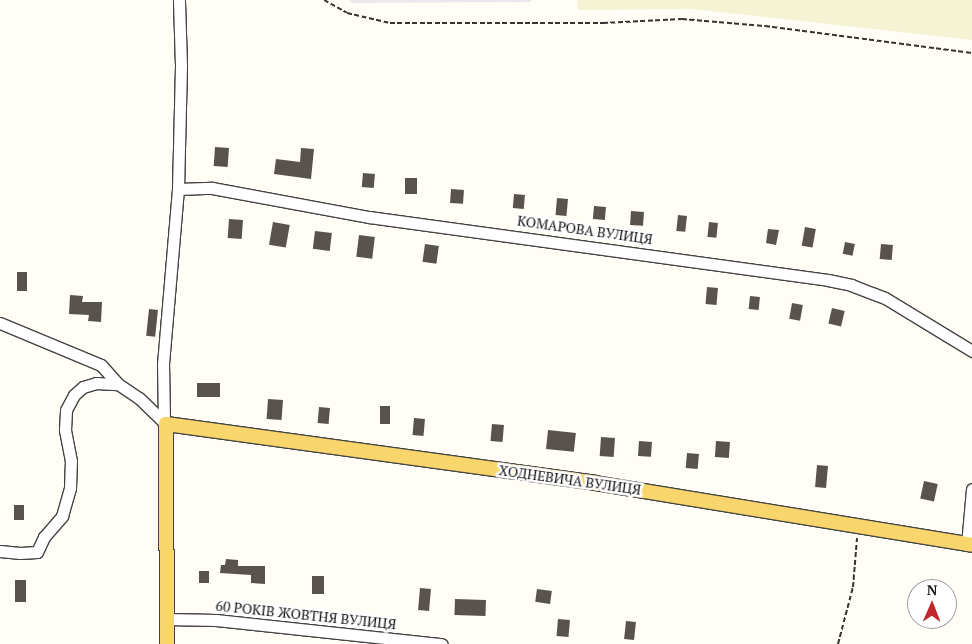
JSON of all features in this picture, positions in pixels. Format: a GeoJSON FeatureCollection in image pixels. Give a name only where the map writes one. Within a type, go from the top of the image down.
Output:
{"type":"FeatureCollection","features":[{"type":"Feature","properties":{"kind":"main road","name":"ХОДНЕВИЧА ВУЛИЦЯ"},"geometry":{"type":"LineString","coordinates":[[165,422],[595,483],[970,545]]}},
{"type":"Feature","properties":{"kind":"main road"},"geometry":{"type":"LineString","coordinates":[[165,422],[166,619],[168,644]]}},
{"type":"Feature","properties":{"kind":"street"},"geometry":{"type":"LineString","coordinates":[[165,422],[164,364],[178,189],[181,65],[178,0]]}},
{"type":"Feature","properties":{"kind":"street","name":"КОМАРОВА ВУЛИЦЯ"},"geometry":{"type":"LineString","coordinates":[[178,189],[212,188],[369,217],[828,280],[851,285],[885,298],[972,351]]}},
{"type":"Feature","properties":{"kind":"street"},"geometry":{"type":"LineString","coordinates":[[0,323],[101,365],[118,384],[165,422]]}},
{"type":"Feature","properties":{"kind":"street"},"geometry":{"type":"LineString","coordinates":[[0,551],[37,552],[44,537],[62,516],[70,488],[71,460],[65,430],[66,410],[74,395],[83,387],[96,383],[118,384]]}},
{"type":"Feature","properties":{"kind":"street"},"geometry":{"type":"LineString","coordinates":[[970,545],[972,489]]}},
{"type":"Feature","properties":{"kind":"street","name":"60 РОКІВ ЖОВТНЯ ВУЛИЦЯ"},"geometry":{"type":"LineString","coordinates":[[166,619],[216,620],[442,644]]}},
{"type":"Feature","properties":{"kind":"path"},"geometry":{"type":"LineString","coordinates":[[324,0],[347,13],[390,22],[603,23],[682,19],[764,26],[972,53]]}},
{"type":"Feature","properties":{"kind":"path"},"geometry":{"type":"LineString","coordinates":[[838,644],[852,587],[858,525]]}},
{"type":"Feature","properties":{"kind":"shaded area"},"geometry":{"type":"Polygon","coordinates":[[[349,0],[531,0],[531,2],[352,3],[349,0]]]}},
{"type":"Feature","properties":{"kind":"shaded area"},"geometry":{"type":"Polygon","coordinates":[[[577,0],[972,0],[972,40],[692,9],[578,10],[577,0]]]}},
{"type":"Feature","properties":{"kind":"building"},"geometry":{"type":"Polygon","coordinates":[[[215,147],[229,148],[228,167],[214,166],[215,147]]]}},
{"type":"Feature","properties":{"kind":"building"},"geometry":{"type":"Polygon","coordinates":[[[301,148],[314,149],[311,179],[274,174],[276,159],[300,162],[301,148]]]}},
{"type":"Feature","properties":{"kind":"building"},"geometry":{"type":"Polygon","coordinates":[[[363,173],[375,174],[374,188],[362,187],[363,173]]]}},
{"type":"Feature","properties":{"kind":"building"},"geometry":{"type":"Polygon","coordinates":[[[405,178],[417,178],[417,194],[405,194],[405,178]]]}},
{"type":"Feature","properties":{"kind":"building"},"geometry":{"type":"Polygon","coordinates":[[[451,189],[464,190],[463,204],[450,203],[451,189]]]}},
{"type":"Feature","properties":{"kind":"building"},"geometry":{"type":"Polygon","coordinates":[[[514,194],[525,195],[524,209],[513,208],[514,194]]]}},
{"type":"Feature","properties":{"kind":"building"},"geometry":{"type":"Polygon","coordinates":[[[557,198],[568,199],[566,216],[556,215],[557,198]]]}},
{"type":"Feature","properties":{"kind":"building"},"geometry":{"type":"Polygon","coordinates":[[[594,206],[606,207],[605,220],[593,219],[594,206]]]}},
{"type":"Feature","properties":{"kind":"building"},"geometry":{"type":"Polygon","coordinates":[[[631,211],[644,212],[643,226],[630,225],[631,211]]]}},
{"type":"Feature","properties":{"kind":"building"},"geometry":{"type":"Polygon","coordinates":[[[678,215],[687,216],[685,232],[676,231],[678,215]]]}},
{"type":"Feature","properties":{"kind":"building"},"geometry":{"type":"Polygon","coordinates":[[[229,219],[243,220],[242,239],[228,238],[229,219]]]}},
{"type":"Feature","properties":{"kind":"building"},"geometry":{"type":"Polygon","coordinates":[[[273,222],[290,225],[286,248],[269,245],[273,222]]]}},
{"type":"Feature","properties":{"kind":"building"},"geometry":{"type":"Polygon","coordinates":[[[709,222],[718,223],[716,238],[707,237],[709,222]]]}},
{"type":"Feature","properties":{"kind":"building"},"geometry":{"type":"Polygon","coordinates":[[[805,227],[816,229],[813,248],[802,246],[805,227]]]}},
{"type":"Feature","properties":{"kind":"building"},"geometry":{"type":"Polygon","coordinates":[[[768,229],[779,230],[776,245],[766,243],[768,229]]]}},
{"type":"Feature","properties":{"kind":"building"},"geometry":{"type":"Polygon","coordinates":[[[315,231],[332,233],[330,251],[313,249],[315,231]]]}},
{"type":"Feature","properties":{"kind":"building"},"geometry":{"type":"Polygon","coordinates":[[[359,235],[375,237],[372,259],[356,257],[359,235]]]}},
{"type":"Feature","properties":{"kind":"building"},"geometry":{"type":"Polygon","coordinates":[[[845,242],[855,244],[853,256],[843,254],[845,242]]]}},
{"type":"Feature","properties":{"kind":"building"},"geometry":{"type":"Polygon","coordinates":[[[425,244],[439,246],[436,264],[422,262],[425,244]]]}},
{"type":"Feature","properties":{"kind":"building"},"geometry":{"type":"Polygon","coordinates":[[[881,244],[893,245],[892,260],[880,259],[881,244]]]}},
{"type":"Feature","properties":{"kind":"building"},"geometry":{"type":"Polygon","coordinates":[[[17,272],[27,272],[27,291],[17,291],[17,272]]]}},
{"type":"Feature","properties":{"kind":"building"},"geometry":{"type":"Polygon","coordinates":[[[707,287],[718,288],[716,305],[706,304],[707,287]]]}},
{"type":"Feature","properties":{"kind":"building"},"geometry":{"type":"Polygon","coordinates":[[[70,295],[83,296],[82,302],[102,302],[101,322],[88,321],[89,315],[69,314],[70,295]]]}},
{"type":"Feature","properties":{"kind":"building"},"geometry":{"type":"Polygon","coordinates":[[[750,296],[760,297],[759,310],[749,309],[750,296]]]}},
{"type":"Feature","properties":{"kind":"building"},"geometry":{"type":"Polygon","coordinates":[[[792,303],[803,305],[800,321],[789,319],[792,303]]]}},
{"type":"Feature","properties":{"kind":"building"},"geometry":{"type":"Polygon","coordinates":[[[832,308],[845,311],[841,327],[828,324],[832,308]]]}},
{"type":"Feature","properties":{"kind":"building"},"geometry":{"type":"Polygon","coordinates":[[[149,309],[158,310],[155,337],[146,336],[149,309]]]}},
{"type":"Feature","properties":{"kind":"building"},"geometry":{"type":"Polygon","coordinates":[[[197,383],[220,383],[220,397],[197,397],[197,383]]]}},
{"type":"Feature","properties":{"kind":"building"},"geometry":{"type":"Polygon","coordinates":[[[268,399],[283,400],[282,420],[267,419],[268,399]]]}},
{"type":"Feature","properties":{"kind":"building"},"geometry":{"type":"Polygon","coordinates":[[[380,406],[390,406],[390,424],[380,424],[380,406]]]}},
{"type":"Feature","properties":{"kind":"building"},"geometry":{"type":"Polygon","coordinates":[[[319,407],[330,408],[329,424],[318,423],[319,407]]]}},
{"type":"Feature","properties":{"kind":"building"},"geometry":{"type":"Polygon","coordinates":[[[414,418],[425,419],[423,436],[413,435],[414,418]]]}},
{"type":"Feature","properties":{"kind":"building"},"geometry":{"type":"Polygon","coordinates":[[[492,424],[504,425],[502,442],[491,441],[492,424]]]}},
{"type":"Feature","properties":{"kind":"building"},"geometry":{"type":"Polygon","coordinates":[[[548,430],[576,433],[574,452],[546,449],[548,430]]]}},
{"type":"Feature","properties":{"kind":"building"},"geometry":{"type":"Polygon","coordinates":[[[601,437],[615,438],[614,457],[600,456],[601,437]]]}},
{"type":"Feature","properties":{"kind":"building"},"geometry":{"type":"Polygon","coordinates":[[[639,441],[652,442],[651,457],[638,456],[639,441]]]}},
{"type":"Feature","properties":{"kind":"building"},"geometry":{"type":"Polygon","coordinates":[[[716,441],[730,442],[729,458],[715,457],[716,441]]]}},
{"type":"Feature","properties":{"kind":"building"},"geometry":{"type":"Polygon","coordinates":[[[687,453],[699,454],[698,469],[686,468],[687,453]]]}},
{"type":"Feature","properties":{"kind":"building"},"geometry":{"type":"Polygon","coordinates":[[[817,465],[828,466],[826,488],[815,487],[817,465]]]}},
{"type":"Feature","properties":{"kind":"building"},"geometry":{"type":"Polygon","coordinates":[[[924,481],[938,484],[934,502],[920,499],[924,481]]]}},
{"type":"Feature","properties":{"kind":"building"},"geometry":{"type":"Polygon","coordinates":[[[14,505],[24,505],[24,520],[14,520],[14,505]]]}},
{"type":"Feature","properties":{"kind":"building"},"geometry":{"type":"Polygon","coordinates":[[[226,559],[238,560],[238,566],[265,566],[265,584],[251,583],[251,575],[220,573],[221,565],[225,565],[226,559]]]}},
{"type":"Feature","properties":{"kind":"building"},"geometry":{"type":"Polygon","coordinates":[[[199,571],[209,571],[209,583],[199,583],[199,571]]]}},
{"type":"Feature","properties":{"kind":"building"},"geometry":{"type":"Polygon","coordinates":[[[312,576],[324,576],[324,594],[312,594],[312,576]]]}},
{"type":"Feature","properties":{"kind":"building"},"geometry":{"type":"Polygon","coordinates":[[[15,580],[26,580],[26,602],[15,602],[15,580]]]}},
{"type":"Feature","properties":{"kind":"building"},"geometry":{"type":"Polygon","coordinates":[[[420,588],[431,589],[429,611],[418,610],[420,588]]]}},
{"type":"Feature","properties":{"kind":"building"},"geometry":{"type":"Polygon","coordinates":[[[537,589],[552,591],[550,604],[535,602],[537,589]]]}},
{"type":"Feature","properties":{"kind":"building"},"geometry":{"type":"Polygon","coordinates":[[[455,599],[486,600],[485,616],[454,615],[455,599]]]}},
{"type":"Feature","properties":{"kind":"building"},"geometry":{"type":"Polygon","coordinates":[[[558,619],[570,620],[568,637],[557,636],[558,619]]]}},
{"type":"Feature","properties":{"kind":"building"},"geometry":{"type":"Polygon","coordinates":[[[626,621],[636,622],[634,640],[624,639],[626,621]]]}}]}
